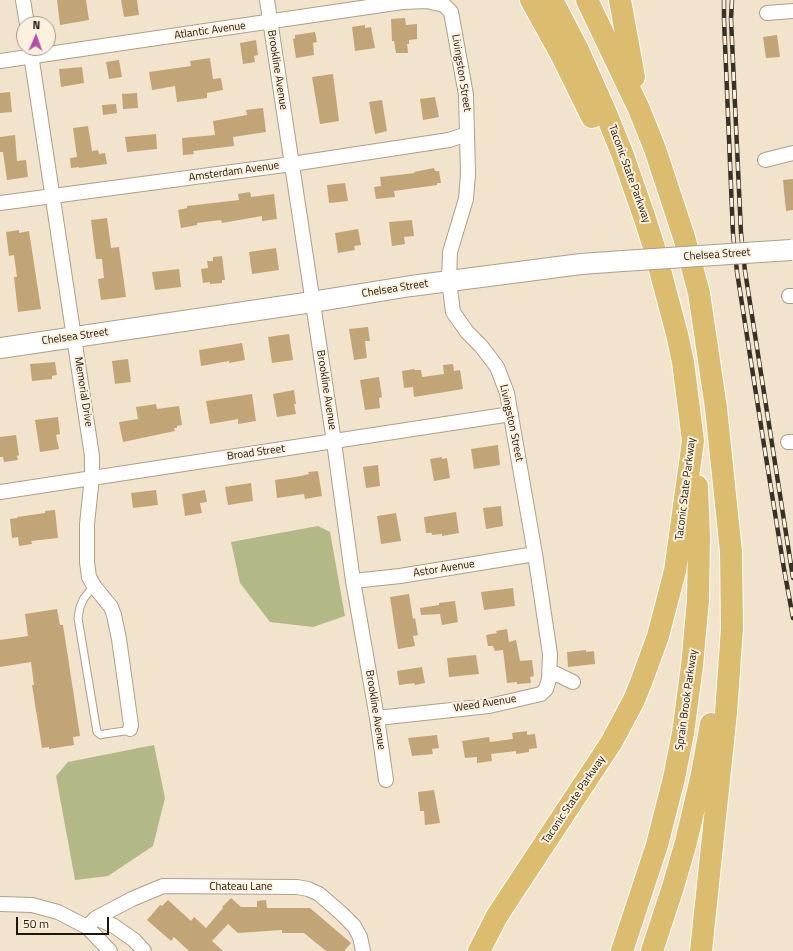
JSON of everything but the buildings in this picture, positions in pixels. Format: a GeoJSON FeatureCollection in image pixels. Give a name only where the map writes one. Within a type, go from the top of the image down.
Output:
{"type":"FeatureCollection","features":[{"type":"Feature","properties":{"kind":"highway"},"geometry":{"type":"LineString","coordinates":[[531,0],[571,73],[653,244]]}},
{"type":"Feature","properties":{"kind":"highway","name":"Taconic State Parkway"},"geometry":{"type":"LineString","coordinates":[[479,951],[497,916],[611,743],[631,706],[642,680],[658,636],[675,571],[693,440],[683,362],[653,244],[622,153],[605,111],[578,50],[552,0]]}},
{"type":"Feature","properties":{"kind":"highway"},"geometry":{"type":"LineString","coordinates":[[588,0],[640,112],[655,149],[684,236],[699,293],[711,368],[722,459],[731,552],[732,628],[724,728],[701,951]]}},
{"type":"Feature","properties":{"kind":"highway"},"geometry":{"type":"LineString","coordinates":[[620,0],[640,112]]}},
{"type":"Feature","properties":{"kind":"highway","name":"Sprain Brook Parkway"},"geometry":{"type":"LineString","coordinates":[[622,951],[644,888],[663,822],[679,755],[690,688],[699,577],[697,480],[693,440]]}},
{"type":"Feature","properties":{"kind":"highway"},"geometry":{"type":"LineString","coordinates":[[652,951],[692,819],[704,767],[714,708],[721,641],[725,573],[725,521],[722,459]]}},
{"type":"Feature","properties":{"kind":"street"},"geometry":{"type":"LineString","coordinates":[[23,0],[26,16]]}},
{"type":"Feature","properties":{"kind":"street","name":"Brookline Avenue"},"geometry":{"type":"LineString","coordinates":[[267,0],[334,442],[353,580],[378,718],[386,780]]}},
{"type":"Feature","properties":{"kind":"street","name":"Atlantic Avenue"},"geometry":{"type":"LineString","coordinates":[[56,49],[270,22],[402,2],[427,1],[444,4],[451,12],[454,26]]}},
{"type":"Feature","properties":{"kind":"street"},"geometry":{"type":"LineString","coordinates":[[767,13],[793,11]]}},
{"type":"Feature","properties":{"kind":"street","name":"Livingston Street"},"geometry":{"type":"LineString","coordinates":[[454,26],[466,95],[468,123],[468,174],[466,199],[450,252],[449,281],[453,312],[467,332],[481,346],[497,367],[507,393],[535,554],[550,654],[550,671]]}},
{"type":"Feature","properties":{"kind":"street","name":"Atlantic Avenue"},"geometry":{"type":"LineString","coordinates":[[0,61],[17,56]]}},
{"type":"Feature","properties":{"kind":"street","name":"Memorial Drive"},"geometry":{"type":"LineString","coordinates":[[32,56],[92,456],[92,477],[87,524],[87,562],[89,577],[114,615],[119,639],[131,725],[130,729]]}},
{"type":"Feature","properties":{"kind":"street","name":"Amsterdam Avenue"},"geometry":{"type":"LineString","coordinates":[[0,204],[292,164],[449,140],[467,134]]}},
{"type":"Feature","properties":{"kind":"street"},"geometry":{"type":"LineString","coordinates":[[765,160],[793,153]]}},
{"type":"Feature","properties":{"kind":"street","name":"Chelsea Street"},"geometry":{"type":"LineString","coordinates":[[0,348],[449,281],[581,264],[792,249]]}},
{"type":"Feature","properties":{"kind":"street","name":"Broad Street"},"geometry":{"type":"LineString","coordinates":[[0,492],[511,414]]}},
{"type":"Feature","properties":{"kind":"street","name":"Astor Avenue"},"geometry":{"type":"LineString","coordinates":[[353,580],[400,576],[535,554]]}},
{"type":"Feature","properties":{"kind":"street"},"geometry":{"type":"LineString","coordinates":[[550,671],[573,682]]}},
{"type":"Feature","properties":{"kind":"street","name":"Weed Avenue"},"geometry":{"type":"LineString","coordinates":[[378,718],[489,706],[541,694],[546,689],[550,679],[550,671]]}},
{"type":"Feature","properties":{"kind":"street","name":"Chateau Lane"},"geometry":{"type":"LineString","coordinates":[[92,923],[132,899],[163,886],[308,889],[319,894],[354,926],[360,937],[363,951]]}},
{"type":"Feature","properties":{"kind":"street"},"geometry":{"type":"LineString","coordinates":[[0,904],[32,905],[92,923],[114,926],[134,940],[144,951]]}},
{"type":"Feature","properties":{"kind":"street"},"geometry":{"type":"LineString","coordinates":[[92,923],[110,951]]}},
{"type":"Feature","properties":{"kind":"lane"},"geometry":{"type":"LineString","coordinates":[[94,586],[84,598],[80,607],[78,618],[97,732],[104,734],[130,729]]}},
{"type":"Feature","properties":{"kind":"green space"},"geometry":{"type":"Polygon","coordinates":[[[318,526],[330,532],[345,616],[313,627],[270,622],[240,583],[231,542],[318,526]]]}},
{"type":"Feature","properties":{"kind":"green space"},"geometry":{"type":"Polygon","coordinates":[[[154,745],[165,798],[153,846],[108,876],[75,880],[56,776],[68,762],[154,745]]]}},
{"type":"Feature","properties":{"kind":"railway"},"geometry":{"type":"LineString","coordinates":[[724,0],[733,234],[737,272],[793,618]]}},
{"type":"Feature","properties":{"kind":"railway"},"geometry":{"type":"LineString","coordinates":[[732,0],[731,19],[741,233],[745,271],[793,578]]}}]}
